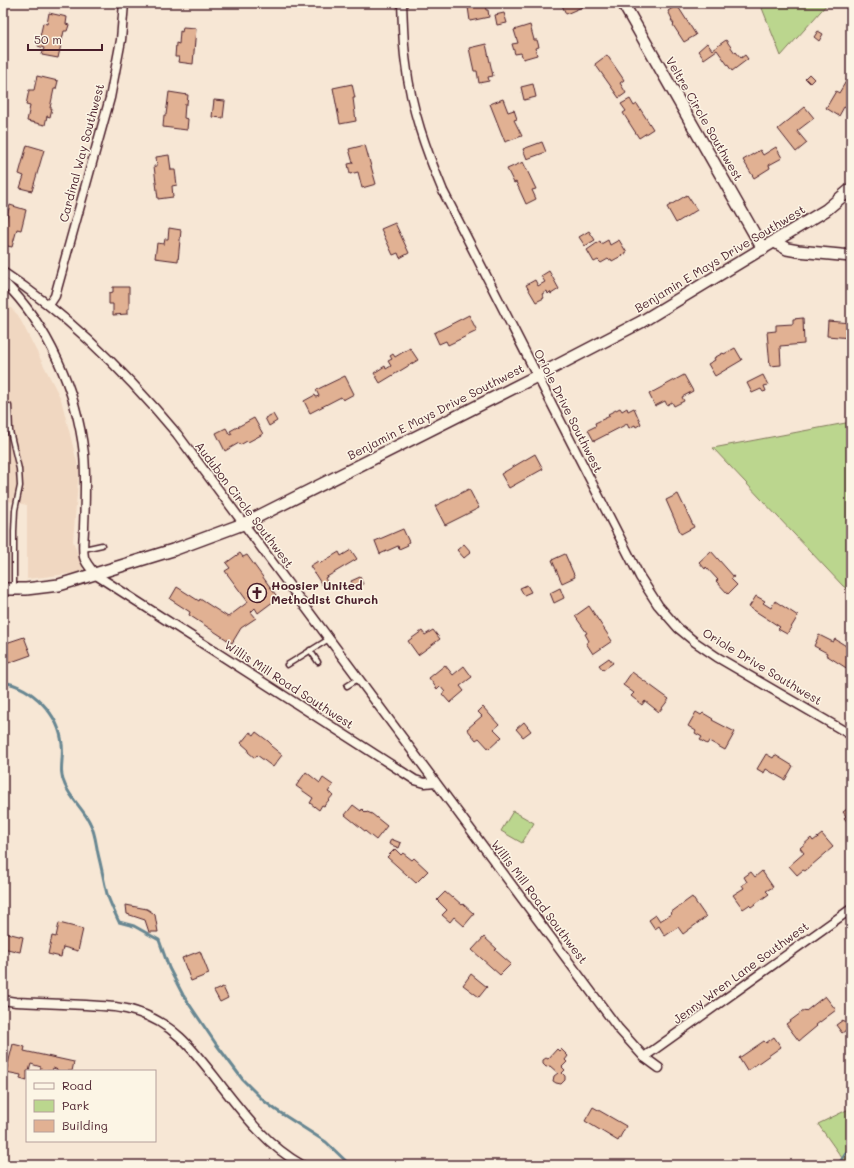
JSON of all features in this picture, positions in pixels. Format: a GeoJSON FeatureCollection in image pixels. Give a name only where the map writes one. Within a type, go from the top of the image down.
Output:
{"type":"FeatureCollection","features":[{"type":"Feature","properties":{"kind":"street","name":"Cardinal Way Southwest"},"geometry":{"type":"LineString","coordinates":[[49,305],[55,296],[110,98],[121,40],[124,3]]}},
{"type":"Feature","properties":{"kind":"street","name":"Oriole Drive Southwest"},"geometry":{"type":"LineString","coordinates":[[402,3],[406,65],[417,122],[443,191],[640,577],[658,606],[678,628],[695,642],[717,657],[851,735]]}},
{"type":"Feature","properties":{"kind":"street","name":"Veltre Circle Southwest"},"geometry":{"type":"LineString","coordinates":[[623,3],[764,249]]}},
{"type":"Feature","properties":{"kind":"street","name":"Benjamin E Mays Drive Southwest"},"geometry":{"type":"LineString","coordinates":[[8,589],[26,589],[59,585],[96,575],[173,550],[243,524],[641,322],[764,249],[826,210],[851,189]]}},
{"type":"Feature","properties":{"kind":"street"},"geometry":{"type":"LineString","coordinates":[[775,242],[787,249],[851,256]]}},
{"type":"Feature","properties":{"kind":"street","name":"Audubon Circle Southwest"},"geometry":{"type":"LineString","coordinates":[[3,272],[49,305],[99,348],[145,396],[177,434],[435,782]]}},
{"type":"Feature","properties":{"kind":"street","name":"Willis Mill Road Southwest"},"geometry":{"type":"LineString","coordinates":[[3,281],[33,317],[54,351],[69,388],[78,420],[84,454],[84,559],[96,575],[415,780],[425,783],[435,782],[618,1028],[644,1057],[659,1068]]}},
{"type":"Feature","properties":{"kind":"street","name":"Jenny Wren Lane Southwest"},"geometry":{"type":"LineString","coordinates":[[644,1057],[851,909]]}},
{"type":"Feature","properties":{"kind":"street"},"geometry":{"type":"LineString","coordinates":[[3,1000],[117,1007],[156,1019],[173,1030],[188,1044],[265,1138],[290,1158],[302,1165]]}},
{"type":"Feature","properties":{"kind":"lane"},"geometry":{"type":"LineString","coordinates":[[8,589],[15,510],[20,486],[19,469],[10,431],[9,406]]}},
{"type":"Feature","properties":{"kind":"lane"},"geometry":{"type":"LineString","coordinates":[[84,549],[102,545]]}},
{"type":"Feature","properties":{"kind":"lane"},"geometry":{"type":"LineString","coordinates":[[287,665],[329,639]]}},
{"type":"Feature","properties":{"kind":"lane"},"geometry":{"type":"LineString","coordinates":[[310,650],[318,662]]}},
{"type":"Feature","properties":{"kind":"lane"},"geometry":{"type":"LineString","coordinates":[[347,686],[358,679]]}},
{"type":"Feature","properties":{"kind":"shaded area"},"geometry":{"type":"Polygon","coordinates":[[[3,300],[18,315],[61,399],[79,470],[73,541],[84,572],[27,579],[27,505],[3,500],[3,300]]]}},
{"type":"Feature","properties":{"kind":"green space"},"geometry":{"type":"Polygon","coordinates":[[[760,3],[828,3],[781,56],[760,3]]]}},
{"type":"Feature","properties":{"kind":"green space"},"geometry":{"type":"Polygon","coordinates":[[[851,422],[851,591],[843,586],[713,448],[851,422]]]}},
{"type":"Feature","properties":{"kind":"green space"},"geometry":{"type":"Polygon","coordinates":[[[513,811],[534,823],[522,843],[501,831],[513,811]]]}},
{"type":"Feature","properties":{"kind":"green space"},"geometry":{"type":"Polygon","coordinates":[[[851,1108],[851,1165],[847,1165],[818,1124],[851,1108]]]}},
{"type":"Feature","properties":{"kind":"building"},"geometry":{"type":"Polygon","coordinates":[[[465,3],[489,3],[490,5],[485,5],[486,10],[488,10],[489,17],[470,21],[468,7],[466,7],[465,3]]]}},
{"type":"Feature","properties":{"kind":"building"},"geometry":{"type":"Polygon","coordinates":[[[561,3],[580,3],[582,7],[566,14],[561,3]]]}},
{"type":"Feature","properties":{"kind":"building"},"geometry":{"type":"Polygon","coordinates":[[[677,5],[696,35],[684,42],[673,25],[674,24],[668,11],[677,5]]]}},
{"type":"Feature","properties":{"kind":"building"},"geometry":{"type":"Polygon","coordinates":[[[49,13],[67,17],[66,24],[69,25],[67,31],[64,31],[58,58],[42,55],[44,48],[38,46],[43,23],[47,24],[49,13]]]}},
{"type":"Feature","properties":{"kind":"building"},"geometry":{"type":"Polygon","coordinates":[[[504,13],[507,23],[497,25],[495,15],[504,13]]]}},
{"type":"Feature","properties":{"kind":"building"},"geometry":{"type":"Polygon","coordinates":[[[530,25],[534,40],[537,40],[539,47],[535,48],[537,55],[523,59],[521,53],[515,54],[512,44],[518,43],[514,30],[530,25]]]}},
{"type":"Feature","properties":{"kind":"building"},"geometry":{"type":"Polygon","coordinates":[[[183,27],[196,28],[193,64],[178,62],[179,57],[175,57],[176,43],[179,44],[180,31],[182,32],[183,27]]]}},
{"type":"Feature","properties":{"kind":"building"},"geometry":{"type":"Polygon","coordinates":[[[818,31],[823,34],[819,41],[814,37],[818,31]]]}},
{"type":"Feature","properties":{"kind":"building"},"geometry":{"type":"Polygon","coordinates":[[[726,40],[735,53],[736,52],[741,58],[745,55],[748,59],[732,71],[717,50],[704,59],[698,51],[707,43],[712,50],[726,40]]]}},
{"type":"Feature","properties":{"kind":"building"},"geometry":{"type":"Polygon","coordinates":[[[486,44],[493,76],[488,77],[489,81],[479,83],[477,71],[474,71],[469,48],[486,44]]]}},
{"type":"Feature","properties":{"kind":"building"},"geometry":{"type":"Polygon","coordinates":[[[607,55],[624,80],[620,83],[626,93],[619,98],[595,64],[607,55]]]}},
{"type":"Feature","properties":{"kind":"building"},"geometry":{"type":"Polygon","coordinates":[[[809,74],[814,79],[810,83],[805,78],[809,74]]]}},
{"type":"Feature","properties":{"kind":"building"},"geometry":{"type":"Polygon","coordinates":[[[37,76],[58,81],[56,89],[54,89],[50,108],[52,108],[50,117],[47,116],[45,125],[27,121],[30,106],[26,105],[29,90],[34,90],[37,76]]]}},
{"type":"Feature","properties":{"kind":"building"},"geometry":{"type":"Polygon","coordinates":[[[848,78],[851,80],[851,101],[846,108],[844,107],[839,116],[826,108],[836,91],[839,93],[848,78]]]}},
{"type":"Feature","properties":{"kind":"building"},"geometry":{"type":"Polygon","coordinates":[[[352,84],[355,98],[353,98],[356,121],[340,124],[333,88],[352,84]]]}},
{"type":"Feature","properties":{"kind":"building"},"geometry":{"type":"Polygon","coordinates":[[[533,84],[536,97],[524,100],[521,87],[533,84]]]}},
{"type":"Feature","properties":{"kind":"building"},"geometry":{"type":"Polygon","coordinates":[[[169,92],[188,95],[187,104],[185,104],[184,118],[188,119],[187,130],[163,127],[169,92]]]}},
{"type":"Feature","properties":{"kind":"building"},"geometry":{"type":"Polygon","coordinates":[[[503,99],[508,112],[514,110],[517,119],[514,120],[522,136],[505,142],[490,104],[503,99]]]}},
{"type":"Feature","properties":{"kind":"building"},"geometry":{"type":"Polygon","coordinates":[[[630,99],[634,106],[637,104],[653,129],[639,138],[623,113],[626,111],[621,104],[630,99]]]}},
{"type":"Feature","properties":{"kind":"building"},"geometry":{"type":"Polygon","coordinates":[[[214,100],[225,101],[223,118],[212,117],[214,100]]]}},
{"type":"Feature","properties":{"kind":"building"},"geometry":{"type":"Polygon","coordinates":[[[805,107],[814,118],[797,131],[807,143],[796,152],[778,129],[805,107]]]}},
{"type":"Feature","properties":{"kind":"building"},"geometry":{"type":"Polygon","coordinates":[[[542,142],[546,152],[527,159],[523,149],[542,142]]]}},
{"type":"Feature","properties":{"kind":"building"},"geometry":{"type":"Polygon","coordinates":[[[27,145],[44,150],[32,191],[20,188],[24,176],[19,174],[27,145]]]}},
{"type":"Feature","properties":{"kind":"building"},"geometry":{"type":"Polygon","coordinates":[[[365,145],[376,184],[362,188],[358,172],[350,174],[348,164],[353,163],[349,149],[365,145]]]}},
{"type":"Feature","properties":{"kind":"building"},"geometry":{"type":"Polygon","coordinates":[[[776,147],[782,158],[769,165],[770,168],[754,178],[743,160],[760,150],[763,155],[776,147]]]}},
{"type":"Feature","properties":{"kind":"building"},"geometry":{"type":"Polygon","coordinates":[[[169,155],[171,170],[175,170],[177,185],[172,186],[173,197],[158,199],[154,166],[157,166],[156,157],[169,155]]]}},
{"type":"Feature","properties":{"kind":"building"},"geometry":{"type":"Polygon","coordinates":[[[523,162],[536,189],[532,190],[536,199],[526,204],[516,182],[514,183],[507,169],[523,162]]]}},
{"type":"Feature","properties":{"kind":"building"},"geometry":{"type":"Polygon","coordinates":[[[687,195],[697,210],[676,223],[667,207],[687,195]]]}},
{"type":"Feature","properties":{"kind":"building"},"geometry":{"type":"Polygon","coordinates":[[[10,205],[26,210],[21,230],[17,229],[12,247],[3,245],[3,231],[10,205]]]}},
{"type":"Feature","properties":{"kind":"building"},"geometry":{"type":"Polygon","coordinates":[[[395,223],[409,253],[400,258],[398,253],[393,255],[381,229],[395,223]]]}},
{"type":"Feature","properties":{"kind":"building"},"geometry":{"type":"Polygon","coordinates":[[[169,228],[181,230],[178,261],[155,258],[157,243],[164,244],[165,239],[168,239],[169,228]]]}},
{"type":"Feature","properties":{"kind":"building"},"geometry":{"type":"Polygon","coordinates":[[[589,231],[595,240],[585,246],[579,237],[589,231]]]}},
{"type":"Feature","properties":{"kind":"building"},"geometry":{"type":"Polygon","coordinates":[[[608,240],[610,245],[619,240],[627,253],[612,261],[611,259],[608,259],[601,263],[598,260],[594,262],[587,250],[600,241],[601,244],[608,240]]]}},
{"type":"Feature","properties":{"kind":"building"},"geometry":{"type":"Polygon","coordinates":[[[549,271],[559,289],[551,294],[550,292],[548,294],[547,291],[542,294],[544,298],[536,302],[526,285],[535,280],[538,286],[545,282],[541,276],[549,271]]]}},
{"type":"Feature","properties":{"kind":"building"},"geometry":{"type":"Polygon","coordinates":[[[113,287],[129,287],[129,309],[127,309],[127,314],[113,315],[113,304],[109,304],[109,293],[113,292],[113,287]]]}},
{"type":"Feature","properties":{"kind":"building"},"geometry":{"type":"Polygon","coordinates":[[[469,315],[477,331],[448,345],[446,341],[439,344],[434,333],[469,315]]]}},
{"type":"Feature","properties":{"kind":"building"},"geometry":{"type":"Polygon","coordinates":[[[803,318],[804,344],[780,346],[781,365],[770,366],[767,332],[776,331],[776,325],[793,324],[793,319],[803,318]]]}},
{"type":"Feature","properties":{"kind":"building"},"geometry":{"type":"Polygon","coordinates":[[[828,321],[851,323],[851,338],[827,336],[828,321]]]}},
{"type":"Feature","properties":{"kind":"building"},"geometry":{"type":"Polygon","coordinates":[[[410,348],[418,360],[380,383],[374,373],[385,366],[386,369],[391,366],[388,361],[392,359],[390,356],[393,354],[395,357],[410,348]]]}},
{"type":"Feature","properties":{"kind":"building"},"geometry":{"type":"Polygon","coordinates":[[[735,348],[742,360],[715,376],[708,364],[715,360],[714,358],[735,348]]]}},
{"type":"Feature","properties":{"kind":"building"},"geometry":{"type":"Polygon","coordinates":[[[684,375],[693,391],[682,397],[684,401],[674,406],[672,402],[667,405],[665,401],[655,406],[649,394],[684,375]]]}},
{"type":"Feature","properties":{"kind":"building"},"geometry":{"type":"Polygon","coordinates":[[[763,375],[768,385],[764,386],[766,391],[763,392],[761,389],[752,393],[747,383],[763,375]]]}},
{"type":"Feature","properties":{"kind":"building"},"geometry":{"type":"Polygon","coordinates":[[[345,376],[354,394],[343,400],[341,397],[310,413],[304,401],[315,395],[316,397],[319,396],[316,390],[345,376]]]}},
{"type":"Feature","properties":{"kind":"building"},"geometry":{"type":"Polygon","coordinates":[[[620,408],[622,411],[627,408],[628,411],[634,408],[641,424],[636,427],[635,425],[629,428],[627,424],[594,441],[588,430],[596,426],[595,423],[610,416],[608,414],[620,408]]]}},
{"type":"Feature","properties":{"kind":"building"},"geometry":{"type":"Polygon","coordinates":[[[273,414],[277,421],[269,426],[265,418],[273,414]]]}},
{"type":"Feature","properties":{"kind":"building"},"geometry":{"type":"Polygon","coordinates":[[[254,418],[263,434],[240,445],[239,443],[225,451],[216,433],[226,428],[230,435],[232,434],[230,431],[254,418]]]}},
{"type":"Feature","properties":{"kind":"building"},"geometry":{"type":"Polygon","coordinates":[[[535,454],[543,469],[509,488],[501,474],[535,454]]]}},
{"type":"Feature","properties":{"kind":"building"},"geometry":{"type":"Polygon","coordinates":[[[469,489],[479,508],[445,525],[435,506],[469,489]]]}},
{"type":"Feature","properties":{"kind":"building"},"geometry":{"type":"Polygon","coordinates":[[[678,494],[694,527],[681,534],[666,500],[678,494]]]}},
{"type":"Feature","properties":{"kind":"building"},"geometry":{"type":"Polygon","coordinates":[[[403,529],[409,542],[407,543],[408,545],[399,549],[398,546],[380,554],[375,541],[403,529]]]}},
{"type":"Feature","properties":{"kind":"building"},"geometry":{"type":"Polygon","coordinates":[[[464,544],[471,552],[464,558],[457,550],[464,544]]]}},
{"type":"Feature","properties":{"kind":"building"},"geometry":{"type":"Polygon","coordinates":[[[351,550],[357,559],[325,578],[327,582],[322,585],[310,566],[318,561],[319,564],[339,552],[341,556],[351,550]]]}},
{"type":"Feature","properties":{"kind":"building"},"geometry":{"type":"Polygon","coordinates":[[[711,551],[734,577],[731,579],[737,585],[728,594],[716,581],[718,580],[699,562],[711,551]]]}},
{"type":"Feature","properties":{"kind":"building","name":"Hoosier United Methodist Church"},"geometry":{"type":"Polygon","coordinates":[[[240,553],[243,557],[247,555],[278,598],[258,613],[255,608],[251,612],[256,618],[241,628],[232,643],[189,615],[190,612],[170,599],[177,587],[199,601],[200,599],[228,617],[248,602],[225,571],[230,568],[226,563],[240,553]]]}},
{"type":"Feature","properties":{"kind":"building"},"geometry":{"type":"Polygon","coordinates":[[[565,554],[575,577],[562,583],[552,560],[565,554]]]}},
{"type":"Feature","properties":{"kind":"building"},"geometry":{"type":"Polygon","coordinates":[[[360,577],[363,584],[354,588],[351,581],[360,577]]]}},
{"type":"Feature","properties":{"kind":"building"},"geometry":{"type":"Polygon","coordinates":[[[527,585],[531,592],[524,595],[520,588],[527,585]]]}},
{"type":"Feature","properties":{"kind":"building"},"geometry":{"type":"Polygon","coordinates":[[[560,588],[564,598],[554,603],[550,593],[560,588]]]}},
{"type":"Feature","properties":{"kind":"building"},"geometry":{"type":"Polygon","coordinates":[[[756,596],[765,601],[763,603],[771,608],[775,601],[798,616],[787,634],[778,629],[780,627],[749,607],[756,596]]]}},
{"type":"Feature","properties":{"kind":"building"},"geometry":{"type":"Polygon","coordinates":[[[589,606],[612,641],[593,654],[586,643],[589,641],[585,634],[587,633],[575,616],[589,606]]]}},
{"type":"Feature","properties":{"kind":"building"},"geometry":{"type":"Polygon","coordinates":[[[433,630],[440,639],[418,655],[408,641],[422,631],[425,635],[433,630]]]}},
{"type":"Feature","properties":{"kind":"building"},"geometry":{"type":"Polygon","coordinates":[[[819,635],[833,642],[835,639],[851,649],[851,671],[826,655],[827,653],[814,646],[819,635]]]}},
{"type":"Feature","properties":{"kind":"building"},"geometry":{"type":"Polygon","coordinates":[[[3,636],[6,643],[24,637],[31,655],[3,665],[3,636]]]}},
{"type":"Feature","properties":{"kind":"building"},"geometry":{"type":"Polygon","coordinates":[[[609,658],[613,663],[603,670],[599,665],[609,658]]]}},
{"type":"Feature","properties":{"kind":"building"},"geometry":{"type":"Polygon","coordinates":[[[445,665],[453,675],[464,666],[472,677],[460,686],[464,691],[450,703],[442,694],[445,692],[440,686],[437,689],[429,678],[445,665]]]}},
{"type":"Feature","properties":{"kind":"building"},"geometry":{"type":"Polygon","coordinates":[[[632,672],[669,699],[659,712],[645,701],[642,705],[631,696],[634,693],[623,685],[632,672]]]}},
{"type":"Feature","properties":{"kind":"building"},"geometry":{"type":"Polygon","coordinates":[[[483,707],[499,725],[494,729],[502,737],[489,749],[479,738],[476,740],[467,729],[482,716],[478,712],[483,707]]]}},
{"type":"Feature","properties":{"kind":"building"},"geometry":{"type":"Polygon","coordinates":[[[696,712],[701,715],[703,713],[713,719],[712,720],[735,732],[725,750],[709,741],[707,744],[700,740],[702,737],[688,726],[696,712]]]}},
{"type":"Feature","properties":{"kind":"building"},"geometry":{"type":"Polygon","coordinates":[[[524,722],[531,731],[523,737],[516,729],[524,722]]]}},
{"type":"Feature","properties":{"kind":"building"},"geometry":{"type":"Polygon","coordinates":[[[250,732],[254,735],[256,732],[268,741],[272,745],[271,746],[282,755],[273,767],[257,755],[255,758],[241,743],[250,732]]]}},
{"type":"Feature","properties":{"kind":"building"},"geometry":{"type":"Polygon","coordinates":[[[766,754],[773,758],[775,755],[793,766],[785,780],[766,769],[764,773],[757,769],[766,754]]]}},
{"type":"Feature","properties":{"kind":"building"},"geometry":{"type":"Polygon","coordinates":[[[306,772],[320,783],[323,778],[333,785],[328,792],[333,795],[324,806],[322,805],[319,810],[310,803],[313,798],[296,786],[306,772]]]}},
{"type":"Feature","properties":{"kind":"building"},"geometry":{"type":"Polygon","coordinates":[[[353,805],[361,811],[362,809],[366,813],[372,814],[387,826],[376,840],[345,815],[353,805]]]}},
{"type":"Feature","properties":{"kind":"building"},"geometry":{"type":"Polygon","coordinates":[[[851,806],[851,826],[844,818],[846,816],[843,812],[851,806]]]}},
{"type":"Feature","properties":{"kind":"building"},"geometry":{"type":"Polygon","coordinates":[[[822,834],[833,847],[805,871],[803,870],[797,875],[789,866],[804,853],[800,848],[811,838],[813,841],[822,834]]]}},
{"type":"Feature","properties":{"kind":"building"},"geometry":{"type":"Polygon","coordinates":[[[391,839],[401,843],[399,848],[389,844],[391,839]]]}},
{"type":"Feature","properties":{"kind":"building"},"geometry":{"type":"Polygon","coordinates":[[[395,849],[401,855],[403,853],[412,860],[414,858],[428,871],[416,883],[387,857],[395,849]]]}},
{"type":"Feature","properties":{"kind":"building"},"geometry":{"type":"Polygon","coordinates":[[[762,871],[773,887],[766,891],[769,894],[751,907],[749,905],[743,909],[733,895],[744,888],[742,885],[747,882],[744,877],[751,872],[755,877],[762,871]]]}},
{"type":"Feature","properties":{"kind":"building"},"geometry":{"type":"Polygon","coordinates":[[[445,892],[462,905],[463,904],[474,914],[464,926],[454,917],[450,922],[442,915],[447,910],[437,900],[445,892]]]}},
{"type":"Feature","properties":{"kind":"building"},"geometry":{"type":"Polygon","coordinates":[[[692,897],[706,917],[683,934],[678,927],[665,936],[659,926],[655,929],[649,920],[656,915],[660,921],[692,897]]]}},
{"type":"Feature","properties":{"kind":"building"},"geometry":{"type":"Polygon","coordinates":[[[126,905],[147,909],[153,913],[155,915],[158,932],[149,932],[145,920],[127,914],[126,905]]]}},
{"type":"Feature","properties":{"kind":"building"},"geometry":{"type":"Polygon","coordinates":[[[59,923],[83,929],[78,951],[63,947],[61,957],[48,954],[52,936],[56,937],[59,923]]]}},
{"type":"Feature","properties":{"kind":"building"},"geometry":{"type":"Polygon","coordinates":[[[3,932],[23,937],[20,952],[3,948],[3,932]]]}},
{"type":"Feature","properties":{"kind":"building"},"geometry":{"type":"Polygon","coordinates":[[[484,937],[497,949],[495,950],[511,964],[500,975],[472,950],[484,937]]]}},
{"type":"Feature","properties":{"kind":"building"},"geometry":{"type":"Polygon","coordinates":[[[200,951],[209,974],[191,981],[182,958],[200,951]]]}},
{"type":"Feature","properties":{"kind":"building"},"geometry":{"type":"Polygon","coordinates":[[[471,974],[487,987],[479,997],[463,985],[471,974]]]}},
{"type":"Feature","properties":{"kind":"building"},"geometry":{"type":"Polygon","coordinates":[[[851,978],[851,991],[845,983],[851,978]]]}},
{"type":"Feature","properties":{"kind":"building"},"geometry":{"type":"Polygon","coordinates":[[[223,987],[228,998],[220,1002],[214,991],[223,987]]]}},
{"type":"Feature","properties":{"kind":"building"},"geometry":{"type":"Polygon","coordinates":[[[825,996],[836,1010],[816,1025],[817,1026],[799,1041],[786,1024],[825,996]]]}},
{"type":"Feature","properties":{"kind":"building"},"geometry":{"type":"Polygon","coordinates":[[[843,1020],[849,1028],[842,1033],[836,1025],[843,1020]]]}},
{"type":"Feature","properties":{"kind":"building"},"geometry":{"type":"Polygon","coordinates":[[[774,1037],[781,1047],[747,1071],[739,1058],[764,1041],[766,1043],[774,1037]]]}},
{"type":"Feature","properties":{"kind":"building"},"geometry":{"type":"Polygon","coordinates":[[[13,1044],[25,1047],[24,1051],[74,1062],[72,1070],[58,1070],[53,1068],[52,1070],[40,1070],[41,1067],[31,1064],[29,1070],[26,1070],[26,1081],[20,1079],[21,1075],[6,1072],[13,1044]]]}},
{"type":"Feature","properties":{"kind":"building"},"geometry":{"type":"Polygon","coordinates":[[[557,1049],[559,1051],[561,1049],[568,1056],[565,1060],[567,1062],[562,1067],[565,1070],[562,1073],[565,1076],[565,1080],[561,1084],[553,1081],[554,1076],[558,1073],[550,1066],[546,1067],[543,1064],[543,1060],[546,1058],[548,1059],[557,1049]]]}},
{"type":"Feature","properties":{"kind":"building"},"geometry":{"type":"Polygon","coordinates":[[[593,1107],[626,1126],[618,1141],[585,1121],[593,1107]]]}},
{"type":"Feature","properties":{"kind":"waterway"},"geometry":{"type":"LineString","coordinates":[[3,682],[14,685],[34,696],[50,713],[56,722],[62,744],[63,780],[92,827],[107,894],[119,922],[134,926],[159,940],[169,968],[183,995],[216,1044],[243,1080],[264,1101],[326,1142],[350,1165]]}},
{"type":"Feature","properties":{"kind":"waterway"},"geometry":{"type":"LineString","coordinates":[[838,1165],[851,1146]]}},
{"type":"Feature","properties":{"kind":"place","name":"Hoosier United Methodist Church"},"geometry":{"type":"Point","coordinates":[257,593]}}]}
